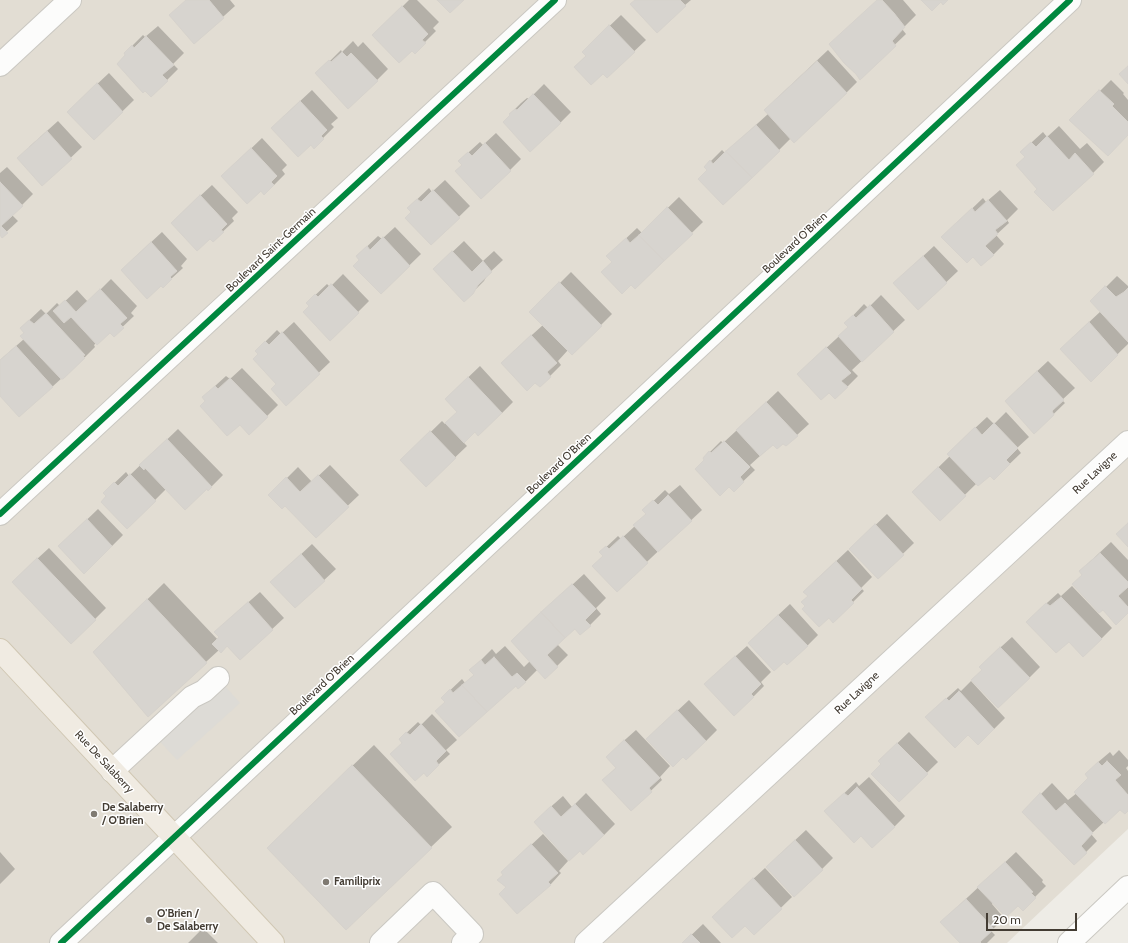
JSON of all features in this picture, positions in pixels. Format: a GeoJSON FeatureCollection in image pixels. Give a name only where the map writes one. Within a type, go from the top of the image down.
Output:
{"type":"FeatureCollection","features":[{"type":"Feature","properties":{"kind":"main road","name":"Rue De Salaberry"},"geometry":{"type":"LineString","coordinates":[[0,650],[273,943]]}},
{"type":"Feature","properties":{"kind":"street"},"geometry":{"type":"LineString","coordinates":[[0,65],[70,0]]}},
{"type":"Feature","properties":{"kind":"street","name":"Boulevard Saint-Germain"},"geometry":{"type":"LineString","coordinates":[[0,514],[555,0]]}},
{"type":"Feature","properties":{"kind":"street","name":"Boulevard O'Brien"},"geometry":{"type":"LineString","coordinates":[[61,943],[1070,0]]}},
{"type":"Feature","properties":{"kind":"street","name":"Rue Lavigne"},"geometry":{"type":"LineString","coordinates":[[586,943],[1128,442]]}},
{"type":"Feature","properties":{"kind":"street"},"geometry":{"type":"LineString","coordinates":[[112,771],[192,697],[204,691],[218,678]]}},
{"type":"Feature","properties":{"kind":"street"},"geometry":{"type":"LineString","coordinates":[[1069,943],[1128,887]]}},
{"type":"Feature","properties":{"kind":"street"},"geometry":{"type":"LineString","coordinates":[[381,943],[433,893],[472,934],[463,943]]}},
{"type":"Feature","properties":{"kind":"shaded area"},"geometry":{"type":"Polygon","coordinates":[[[0,0],[1128,0],[1128,829],[1007,943],[0,943],[0,0]]]}},
{"type":"Feature","properties":{"kind":"shaded area"},"geometry":{"type":"Polygon","coordinates":[[[218,678],[240,703],[177,760],[152,733],[218,678]]]}},
{"type":"Feature","properties":{"kind":"building"},"geometry":{"type":"Polygon","coordinates":[[[186,0],[209,0],[224,18],[194,44],[169,15],[186,0]]]}},
{"type":"Feature","properties":{"kind":"building"},"geometry":{"type":"Polygon","coordinates":[[[437,0],[464,0],[450,13],[437,0]]]}},
{"type":"Feature","properties":{"kind":"building"},"geometry":{"type":"Polygon","coordinates":[[[635,0],[680,0],[686,6],[657,33],[630,4],[635,0]]]}},
{"type":"Feature","properties":{"kind":"building"},"geometry":{"type":"Polygon","coordinates":[[[877,0],[882,0],[905,27],[892,41],[896,46],[860,80],[829,44],[877,0]]]}},
{"type":"Feature","properties":{"kind":"building"},"geometry":{"type":"Polygon","coordinates":[[[921,0],[948,0],[943,5],[941,2],[932,11],[921,0]]]}},
{"type":"Feature","properties":{"kind":"building"},"geometry":{"type":"Polygon","coordinates":[[[402,6],[428,34],[422,40],[426,43],[415,54],[412,51],[399,63],[372,35],[402,6]]]}},
{"type":"Feature","properties":{"kind":"building"},"geometry":{"type":"Polygon","coordinates":[[[609,25],[635,52],[607,78],[603,74],[591,85],[574,67],[586,56],[582,52],[609,25]]]}},
{"type":"Feature","properties":{"kind":"building"},"geometry":{"type":"Polygon","coordinates":[[[146,36],[174,65],[162,75],[168,81],[151,97],[145,91],[143,93],[117,64],[125,55],[124,53],[132,45],[134,48],[146,36]]]}},
{"type":"Feature","properties":{"kind":"building"},"geometry":{"type":"Polygon","coordinates":[[[342,52],[347,57],[351,53],[378,81],[348,109],[315,73],[329,60],[331,62],[342,52]]]}},
{"type":"Feature","properties":{"kind":"building"},"geometry":{"type":"Polygon","coordinates":[[[817,61],[847,93],[794,143],[764,110],[817,61]]]}},
{"type":"Feature","properties":{"kind":"building"},"geometry":{"type":"Polygon","coordinates":[[[1128,66],[1128,84],[1119,74],[1128,66]]]}},
{"type":"Feature","properties":{"kind":"building"},"geometry":{"type":"Polygon","coordinates":[[[97,83],[123,112],[94,140],[67,112],[97,83]]]}},
{"type":"Feature","properties":{"kind":"building"},"geometry":{"type":"Polygon","coordinates":[[[1099,90],[1114,104],[1112,106],[1128,122],[1128,135],[1108,156],[1069,120],[1099,90]]]}},
{"type":"Feature","properties":{"kind":"building"},"geometry":{"type":"Polygon","coordinates":[[[533,94],[561,123],[530,152],[503,122],[510,115],[509,114],[515,109],[517,110],[533,94]]]}},
{"type":"Feature","properties":{"kind":"building"},"geometry":{"type":"Polygon","coordinates":[[[300,101],[327,130],[321,136],[324,139],[314,149],[311,145],[298,157],[271,128],[300,101]]]}},
{"type":"Feature","properties":{"kind":"building"},"geometry":{"type":"Polygon","coordinates":[[[756,125],[780,151],[752,178],[726,151],[756,125]]]}},
{"type":"Feature","properties":{"kind":"building"},"geometry":{"type":"Polygon","coordinates":[[[47,131],[72,159],[42,186],[17,158],[47,131]]]}},
{"type":"Feature","properties":{"kind":"building"},"geometry":{"type":"Polygon","coordinates":[[[1047,136],[1069,160],[1075,153],[1094,174],[1053,211],[1034,192],[1037,189],[1016,165],[1025,157],[1020,152],[1031,142],[1036,147],[1047,136]]]}},
{"type":"Feature","properties":{"kind":"building"},"geometry":{"type":"Polygon","coordinates":[[[485,143],[511,171],[481,199],[455,171],[462,165],[458,161],[468,152],[472,156],[485,143]]]}},
{"type":"Feature","properties":{"kind":"building"},"geometry":{"type":"Polygon","coordinates":[[[251,148],[277,176],[271,182],[274,185],[264,195],[261,191],[247,204],[221,176],[251,148]]]}},
{"type":"Feature","properties":{"kind":"building"},"geometry":{"type":"Polygon","coordinates":[[[726,151],[752,178],[723,205],[698,179],[707,170],[704,167],[710,160],[713,164],[726,151]]]}},
{"type":"Feature","properties":{"kind":"building"},"geometry":{"type":"Polygon","coordinates":[[[0,182],[23,206],[1,226],[8,233],[2,238],[0,235],[0,182]]]}},
{"type":"Feature","properties":{"kind":"building"},"geometry":{"type":"Polygon","coordinates":[[[433,190],[460,218],[431,245],[405,218],[411,212],[407,208],[417,199],[421,202],[433,190]]]}},
{"type":"Feature","properties":{"kind":"building"},"geometry":{"type":"Polygon","coordinates":[[[200,195],[227,224],[221,230],[224,232],[213,242],[210,239],[197,251],[171,223],[200,195]]]}},
{"type":"Feature","properties":{"kind":"building"},"geometry":{"type":"Polygon","coordinates":[[[988,200],[1007,221],[995,230],[998,234],[985,246],[994,255],[981,266],[973,257],[967,263],[941,237],[972,208],[975,212],[988,200]]]}},
{"type":"Feature","properties":{"kind":"building"},"geometry":{"type":"Polygon","coordinates":[[[667,207],[693,234],[664,261],[639,235],[667,207]]]}},
{"type":"Feature","properties":{"kind":"building"},"geometry":{"type":"Polygon","coordinates":[[[639,235],[664,261],[635,289],[631,285],[622,294],[601,272],[612,262],[606,256],[626,238],[630,243],[639,235]]]}},
{"type":"Feature","properties":{"kind":"building"},"geometry":{"type":"Polygon","coordinates":[[[383,237],[410,266],[381,294],[353,266],[359,260],[356,256],[367,246],[370,250],[383,237]]]}},
{"type":"Feature","properties":{"kind":"building"},"geometry":{"type":"Polygon","coordinates":[[[151,242],[177,271],[170,277],[172,279],[163,288],[161,286],[147,299],[121,270],[151,242]]]}},
{"type":"Feature","properties":{"kind":"building"},"geometry":{"type":"Polygon","coordinates":[[[452,251],[472,272],[483,261],[492,272],[478,285],[473,294],[464,302],[433,269],[452,251]]]}},
{"type":"Feature","properties":{"kind":"building"},"geometry":{"type":"Polygon","coordinates":[[[923,256],[947,283],[918,310],[893,283],[923,256]]]}},
{"type":"Feature","properties":{"kind":"building"},"geometry":{"type":"Polygon","coordinates":[[[559,282],[602,326],[572,355],[529,312],[559,282]]]}},
{"type":"Feature","properties":{"kind":"building"},"geometry":{"type":"Polygon","coordinates":[[[331,284],[359,313],[330,341],[303,312],[309,306],[306,303],[315,294],[318,297],[331,284]]]}},
{"type":"Feature","properties":{"kind":"building"},"geometry":{"type":"Polygon","coordinates":[[[1105,286],[1116,297],[1128,288],[1128,342],[1090,301],[1105,286]]]}},
{"type":"Feature","properties":{"kind":"building"},"geometry":{"type":"Polygon","coordinates":[[[100,289],[127,318],[120,324],[124,328],[114,337],[110,333],[97,345],[71,317],[64,323],[53,311],[65,300],[76,312],[100,289]]]}},
{"type":"Feature","properties":{"kind":"building"},"geometry":{"type":"Polygon","coordinates":[[[870,305],[894,332],[862,362],[838,336],[848,327],[844,323],[853,315],[856,318],[870,305]]]}},
{"type":"Feature","properties":{"kind":"building"},"geometry":{"type":"Polygon","coordinates":[[[46,313],[85,355],[83,356],[85,358],[63,379],[61,379],[20,336],[24,333],[20,328],[29,320],[34,324],[46,313]]]}},
{"type":"Feature","properties":{"kind":"building"},"geometry":{"type":"Polygon","coordinates":[[[1089,322],[1118,355],[1091,382],[1060,349],[1089,322]]]}},
{"type":"Feature","properties":{"kind":"building"},"geometry":{"type":"Polygon","coordinates":[[[282,332],[320,374],[286,406],[271,389],[276,384],[253,359],[258,354],[255,351],[265,341],[269,345],[282,332]]]}},
{"type":"Feature","properties":{"kind":"building"},"geometry":{"type":"Polygon","coordinates":[[[531,335],[557,363],[547,372],[551,377],[540,387],[535,383],[527,391],[501,363],[531,335]]]}},
{"type":"Feature","properties":{"kind":"building"},"geometry":{"type":"Polygon","coordinates":[[[16,346],[53,387],[19,417],[0,396],[0,360],[16,346]]]}},
{"type":"Feature","properties":{"kind":"building"},"geometry":{"type":"Polygon","coordinates":[[[826,347],[851,373],[841,381],[848,387],[835,399],[829,393],[821,400],[797,374],[826,347]]]}},
{"type":"Feature","properties":{"kind":"building"},"geometry":{"type":"Polygon","coordinates":[[[1037,371],[1064,400],[1052,411],[1054,415],[1034,434],[1005,401],[1037,371]]]}},
{"type":"Feature","properties":{"kind":"building"},"geometry":{"type":"Polygon","coordinates":[[[468,377],[502,413],[478,436],[475,432],[464,443],[445,423],[457,412],[445,399],[468,377]]]}},
{"type":"Feature","properties":{"kind":"building"},"geometry":{"type":"Polygon","coordinates":[[[230,378],[268,417],[249,435],[240,425],[227,436],[200,406],[205,401],[202,397],[215,386],[218,389],[230,378]]]}},
{"type":"Feature","properties":{"kind":"building"},"geometry":{"type":"Polygon","coordinates":[[[766,402],[798,436],[786,446],[783,444],[777,449],[773,445],[760,456],[736,430],[766,402]]]}},
{"type":"Feature","properties":{"kind":"building"},"geometry":{"type":"Polygon","coordinates":[[[994,423],[1018,448],[1006,460],[1010,464],[994,480],[990,476],[978,486],[947,454],[975,427],[982,435],[994,423]]]}},
{"type":"Feature","properties":{"kind":"building"},"geometry":{"type":"Polygon","coordinates":[[[430,431],[456,458],[426,487],[400,460],[430,431]]]}},
{"type":"Feature","properties":{"kind":"building"},"geometry":{"type":"Polygon","coordinates":[[[167,439],[212,487],[208,491],[207,489],[185,510],[145,468],[144,470],[139,465],[167,439]]]}},
{"type":"Feature","properties":{"kind":"building"},"geometry":{"type":"Polygon","coordinates":[[[724,441],[750,467],[740,477],[744,482],[734,492],[729,487],[720,496],[695,469],[704,460],[703,458],[709,451],[711,453],[724,441]]]}},
{"type":"Feature","properties":{"kind":"building"},"geometry":{"type":"Polygon","coordinates":[[[938,467],[966,496],[940,521],[912,492],[938,467]]]}},
{"type":"Feature","properties":{"kind":"building"},"geometry":{"type":"Polygon","coordinates":[[[130,474],[156,501],[127,529],[101,502],[106,496],[103,493],[114,482],[118,486],[130,474]]]}},
{"type":"Feature","properties":{"kind":"building"},"geometry":{"type":"Polygon","coordinates":[[[318,475],[349,507],[316,538],[285,506],[282,509],[268,495],[286,477],[300,492],[318,475]]]}},
{"type":"Feature","properties":{"kind":"building"},"geometry":{"type":"Polygon","coordinates":[[[668,495],[692,521],[658,552],[633,525],[646,514],[642,510],[653,500],[658,505],[668,495]]]}},
{"type":"Feature","properties":{"kind":"building"},"geometry":{"type":"Polygon","coordinates":[[[87,519],[112,546],[84,574],[58,546],[87,519]]]}},
{"type":"Feature","properties":{"kind":"building"},"geometry":{"type":"Polygon","coordinates":[[[1128,523],[1128,547],[1116,534],[1128,523]]]}},
{"type":"Feature","properties":{"kind":"building"},"geometry":{"type":"Polygon","coordinates":[[[875,524],[904,555],[878,579],[849,549],[875,524]]]}},
{"type":"Feature","properties":{"kind":"building"},"geometry":{"type":"Polygon","coordinates":[[[623,536],[648,563],[617,592],[592,566],[603,556],[599,552],[606,546],[609,549],[623,536]]]}},
{"type":"Feature","properties":{"kind":"building"},"geometry":{"type":"Polygon","coordinates":[[[1100,553],[1128,582],[1128,587],[1118,596],[1128,607],[1128,613],[1116,625],[1103,610],[1099,613],[1072,584],[1082,575],[1079,571],[1100,553]]]}},
{"type":"Feature","properties":{"kind":"building"},"geometry":{"type":"Polygon","coordinates":[[[301,554],[325,581],[295,608],[270,582],[301,554]]]}},
{"type":"Feature","properties":{"kind":"building"},"geometry":{"type":"Polygon","coordinates":[[[37,558],[96,620],[71,644],[12,582],[37,558]]]}},
{"type":"Feature","properties":{"kind":"building"},"geometry":{"type":"Polygon","coordinates":[[[836,561],[862,589],[851,600],[854,603],[833,623],[829,618],[819,627],[802,609],[805,606],[801,602],[808,596],[803,592],[836,561]]]}},
{"type":"Feature","properties":{"kind":"building"},"geometry":{"type":"Polygon","coordinates":[[[572,584],[596,609],[585,620],[591,626],[580,635],[575,629],[565,638],[541,612],[572,584]]]}},
{"type":"Feature","properties":{"kind":"building"},"geometry":{"type":"Polygon","coordinates":[[[1061,597],[1102,639],[1083,657],[1069,642],[1056,653],[1026,622],[1046,603],[1050,606],[1061,597]]]}},
{"type":"Feature","properties":{"kind":"building"},"geometry":{"type":"Polygon","coordinates":[[[147,599],[207,663],[148,717],[93,652],[147,599]]]}},
{"type":"Feature","properties":{"kind":"building"},"geometry":{"type":"Polygon","coordinates":[[[248,602],[273,630],[240,660],[227,646],[221,653],[212,644],[219,637],[214,632],[248,602]]]}},
{"type":"Feature","properties":{"kind":"building"},"geometry":{"type":"Polygon","coordinates":[[[541,612],[565,638],[547,655],[558,667],[545,679],[511,641],[541,612]]]}},
{"type":"Feature","properties":{"kind":"building"},"geometry":{"type":"Polygon","coordinates":[[[778,615],[808,646],[787,665],[784,662],[774,671],[748,643],[778,615]]]}},
{"type":"Feature","properties":{"kind":"building"},"geometry":{"type":"Polygon","coordinates":[[[1000,647],[1030,678],[998,708],[971,680],[982,670],[979,667],[1000,647]]]}},
{"type":"Feature","properties":{"kind":"building"},"geometry":{"type":"Polygon","coordinates":[[[735,656],[761,684],[751,694],[754,697],[734,716],[704,684],[735,656]]]}},
{"type":"Feature","properties":{"kind":"building"},"geometry":{"type":"Polygon","coordinates":[[[494,657],[512,677],[517,673],[526,682],[518,689],[516,686],[487,712],[462,685],[474,675],[469,670],[481,660],[485,665],[494,657]]]}},
{"type":"Feature","properties":{"kind":"building"},"geometry":{"type":"Polygon","coordinates":[[[462,685],[487,712],[459,737],[435,711],[445,702],[441,698],[450,689],[453,693],[462,685]]]}},
{"type":"Feature","properties":{"kind":"building"},"geometry":{"type":"Polygon","coordinates":[[[959,691],[994,729],[978,745],[968,735],[955,748],[925,717],[946,698],[949,701],[959,691]]]}},
{"type":"Feature","properties":{"kind":"building"},"geometry":{"type":"Polygon","coordinates":[[[677,710],[706,741],[686,760],[683,757],[673,767],[646,739],[677,710]]]}},
{"type":"Feature","properties":{"kind":"building"},"geometry":{"type":"Polygon","coordinates":[[[421,724],[446,751],[436,761],[439,765],[427,777],[424,773],[415,781],[390,754],[402,743],[399,739],[406,732],[410,735],[421,724]]]}},
{"type":"Feature","properties":{"kind":"building"},"geometry":{"type":"Polygon","coordinates":[[[624,740],[660,778],[649,788],[652,792],[631,811],[602,780],[616,768],[606,757],[624,740]]]}},
{"type":"Feature","properties":{"kind":"building"},"geometry":{"type":"Polygon","coordinates":[[[897,743],[928,774],[899,802],[871,774],[881,764],[878,761],[897,743]]]}},
{"type":"Feature","properties":{"kind":"building"},"geometry":{"type":"Polygon","coordinates":[[[1107,761],[1121,775],[1115,780],[1128,795],[1128,811],[1125,814],[1120,810],[1105,824],[1074,792],[1088,778],[1085,774],[1098,762],[1102,766],[1107,761]]]}},
{"type":"Feature","properties":{"kind":"building"},"geometry":{"type":"Polygon","coordinates":[[[352,765],[432,848],[346,930],[267,848],[352,765]]]}},
{"type":"Feature","properties":{"kind":"building"},"geometry":{"type":"Polygon","coordinates":[[[857,787],[895,827],[872,848],[861,836],[854,843],[824,811],[844,793],[848,796],[857,787]]]}},
{"type":"Feature","properties":{"kind":"building"},"geometry":{"type":"Polygon","coordinates":[[[1040,793],[1056,811],[1065,803],[1093,833],[1081,846],[1087,853],[1074,865],[1022,812],[1040,793]]]}},
{"type":"Feature","properties":{"kind":"building"},"geometry":{"type":"Polygon","coordinates":[[[575,804],[604,835],[583,855],[580,851],[569,861],[534,822],[551,806],[561,817],[575,804]]]}},
{"type":"Feature","properties":{"kind":"building"},"geometry":{"type":"Polygon","coordinates":[[[795,840],[823,870],[794,897],[766,867],[795,840]]]}},
{"type":"Feature","properties":{"kind":"building"},"geometry":{"type":"Polygon","coordinates":[[[531,844],[558,873],[548,882],[551,885],[517,914],[499,894],[506,887],[497,880],[503,875],[501,872],[531,844]]]}},
{"type":"Feature","properties":{"kind":"building"},"geometry":{"type":"Polygon","coordinates":[[[1005,862],[1033,892],[1031,893],[1036,898],[1023,911],[1018,906],[1006,917],[977,887],[1005,862]]]}},
{"type":"Feature","properties":{"kind":"building"},"geometry":{"type":"Polygon","coordinates":[[[753,878],[782,909],[754,935],[745,926],[732,938],[712,917],[753,878]]]}},
{"type":"Feature","properties":{"kind":"building"},"geometry":{"type":"Polygon","coordinates":[[[966,899],[994,929],[980,942],[981,943],[960,943],[940,922],[966,899]]]}},
{"type":"Feature","properties":{"kind":"building"},"geometry":{"type":"Polygon","coordinates":[[[691,934],[700,943],[682,943],[691,934]]]}},
{"type":"Feature","properties":{"kind":"cycle path"},"geometry":{"type":"LineString","coordinates":[[0,514],[555,0]]}},
{"type":"Feature","properties":{"kind":"cycle path"},"geometry":{"type":"LineString","coordinates":[[61,943],[1070,0]]}},
{"type":"Feature","properties":{"kind":"place","name":"De Salaberry / O'Brien"},"geometry":{"type":"Point","coordinates":[94,814]}},
{"type":"Feature","properties":{"kind":"place","name":"Familiprix"},"geometry":{"type":"Point","coordinates":[326,882]}},
{"type":"Feature","properties":{"kind":"place","name":"O'Brien / De Salaberry"},"geometry":{"type":"Point","coordinates":[149,920]}}]}
